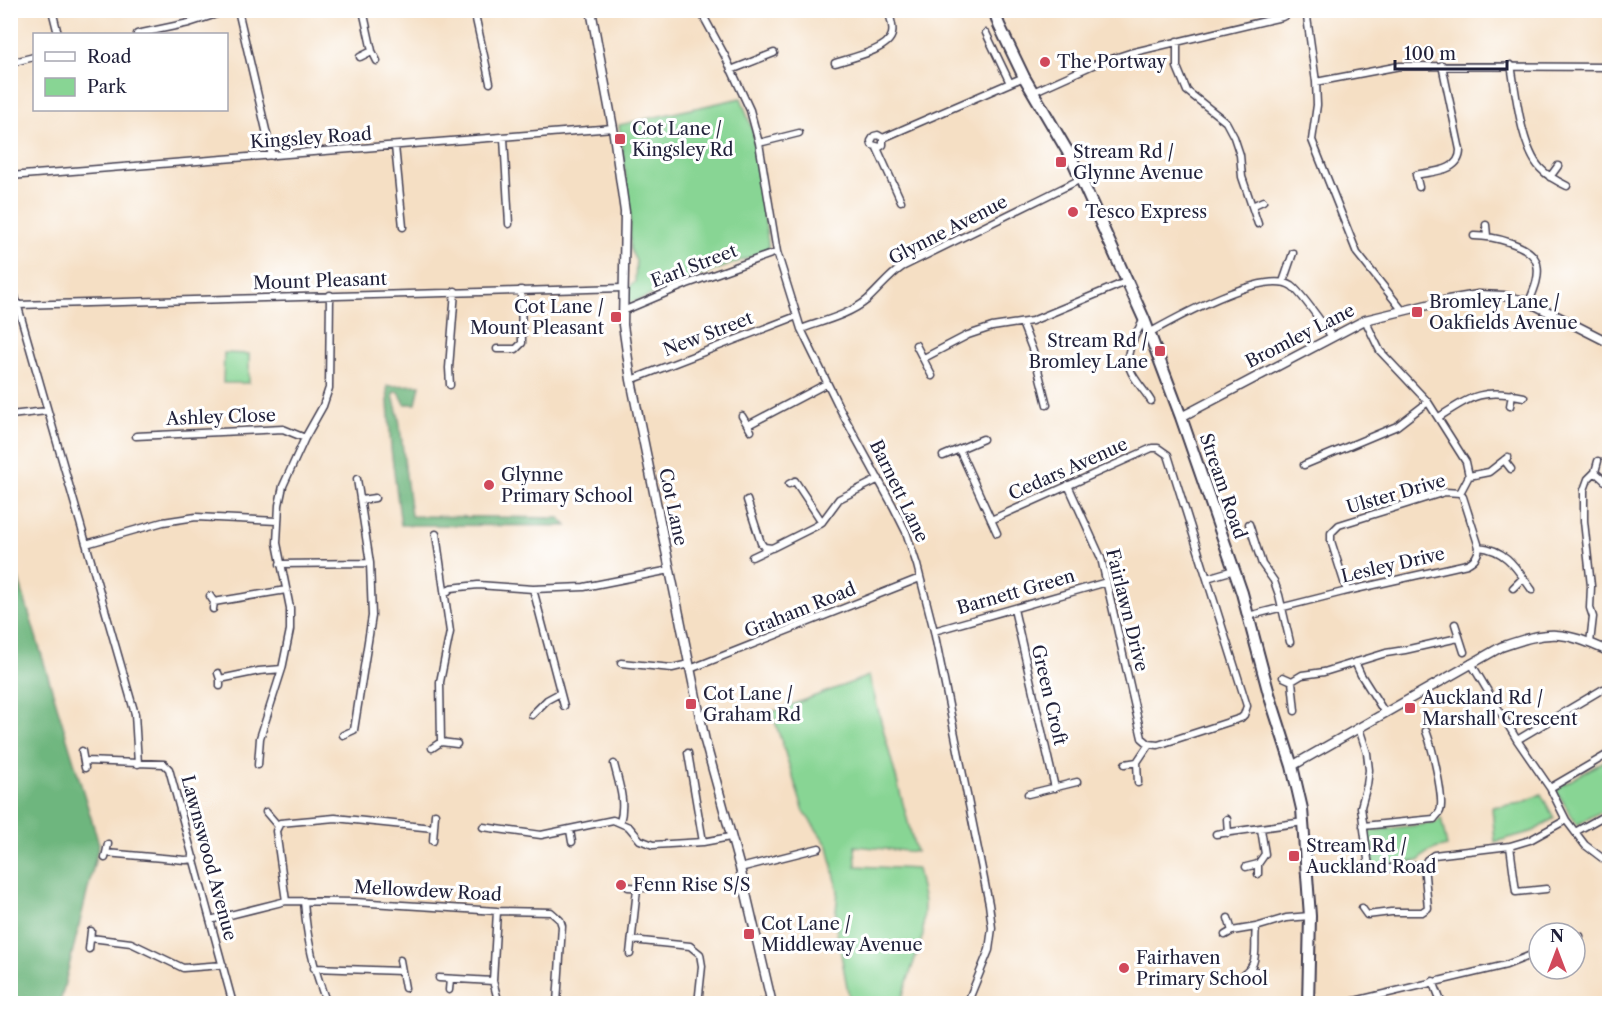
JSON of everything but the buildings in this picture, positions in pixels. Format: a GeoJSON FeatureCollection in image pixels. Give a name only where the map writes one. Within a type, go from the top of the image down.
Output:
{"type":"FeatureCollection","features":[{"type":"Feature","properties":{"kind":"highway","name":"Stream Road"},"geometry":{"type":"LineString","coordinates":[[994,10],[1024,77],[1072,159],[1128,281],[1181,417],[1234,570],[1292,766],[1304,822],[1310,916],[1308,1004]]}},
{"type":"Feature","properties":{"kind":"street"},"geometry":{"type":"LineString","coordinates":[[52,10],[58,33]]}},
{"type":"Feature","properties":{"kind":"street"},"geometry":{"type":"LineString","coordinates":[[141,33],[229,10]]}},
{"type":"Feature","properties":{"kind":"street"},"geometry":{"type":"LineString","coordinates":[[238,10],[272,156]]}},
{"type":"Feature","properties":{"kind":"street"},"geometry":{"type":"LineString","coordinates":[[363,10],[372,51],[377,61]]}},
{"type":"Feature","properties":{"kind":"street"},"geometry":{"type":"LineString","coordinates":[[474,10],[489,83]]}},
{"type":"Feature","properties":{"kind":"street","name":"Cot Lane"},"geometry":{"type":"LineString","coordinates":[[591,10],[613,128],[625,212],[623,311],[631,380],[705,741],[740,868],[772,1002]]}},
{"type":"Feature","properties":{"kind":"street","name":"Barnett Lane"},"geometry":{"type":"LineString","coordinates":[[700,10],[750,110],[759,143],[777,252],[801,329],[826,384],[906,532],[920,578],[934,631],[992,928],[989,950],[967,1004]]}},
{"type":"Feature","properties":{"kind":"street"},"geometry":{"type":"LineString","coordinates":[[835,63],[883,47],[890,41],[893,28],[888,10]]}},
{"type":"Feature","properties":{"kind":"street"},"geometry":{"type":"LineString","coordinates":[[1033,92],[1093,65],[1177,41],[1211,35],[1296,10]]}},
{"type":"Feature","properties":{"kind":"street"},"geometry":{"type":"LineString","coordinates":[[1306,10],[1316,82],[1317,105],[1312,140],[1357,253],[1403,310]]}},
{"type":"Feature","properties":{"kind":"street"},"geometry":{"type":"LineString","coordinates":[[986,33],[1010,83]]}},
{"type":"Feature","properties":{"kind":"street"},"geometry":{"type":"LineString","coordinates":[[1177,41],[1177,67],[1187,92],[1226,122],[1234,137],[1240,155],[1242,177],[1258,224]]}},
{"type":"Feature","properties":{"kind":"street"},"geometry":{"type":"LineString","coordinates":[[360,57],[372,51]]}},
{"type":"Feature","properties":{"kind":"street"},"geometry":{"type":"LineString","coordinates":[[844,52],[846,59]]}},
{"type":"Feature","properties":{"kind":"street"},"geometry":{"type":"LineString","coordinates":[[731,70],[774,53]]}},
{"type":"Feature","properties":{"kind":"street"},"geometry":{"type":"LineString","coordinates":[[10,63],[33,57]]}},
{"type":"Feature","properties":{"kind":"street"},"geometry":{"type":"LineString","coordinates":[[1419,187],[1416,175],[1453,167],[1460,158],[1442,65]]}},
{"type":"Feature","properties":{"kind":"street"},"geometry":{"type":"LineString","coordinates":[[1511,65],[1525,137],[1539,167],[1550,177],[1567,186]]}},
{"type":"Feature","properties":{"kind":"street"},"geometry":{"type":"LineString","coordinates":[[1316,82],[1400,66],[1610,67]]}},
{"type":"Feature","properties":{"kind":"street"},"geometry":{"type":"LineString","coordinates":[[883,138],[1024,77]]}},
{"type":"Feature","properties":{"kind":"street","name":"Kingsley Road"},"geometry":{"type":"LineString","coordinates":[[10,176],[613,128]]}},
{"type":"Feature","properties":{"kind":"street"},"geometry":{"type":"LineString","coordinates":[[759,143],[799,133]]}},
{"type":"Feature","properties":{"kind":"street"},"geometry":{"type":"LineString","coordinates":[[883,138],[878,135],[872,138],[872,145],[877,148],[901,201]]}},
{"type":"Feature","properties":{"kind":"street"},"geometry":{"type":"LineString","coordinates":[[504,138],[509,224]]}},
{"type":"Feature","properties":{"kind":"street"},"geometry":{"type":"LineString","coordinates":[[877,148],[883,145],[883,138]]}},
{"type":"Feature","properties":{"kind":"street"},"geometry":{"type":"LineString","coordinates":[[395,147],[403,227]]}},
{"type":"Feature","properties":{"kind":"street"},"geometry":{"type":"LineString","coordinates":[[1550,177],[1558,166]]}},
{"type":"Feature","properties":{"kind":"street","name":"Glynne Avenue"},"geometry":{"type":"LineString","coordinates":[[801,329],[852,309],[867,300],[894,272],[902,267],[1081,179]]}},
{"type":"Feature","properties":{"kind":"street"},"geometry":{"type":"LineString","coordinates":[[1252,206],[1263,201]]}},
{"type":"Feature","properties":{"kind":"street"},"geometry":{"type":"LineString","coordinates":[[1486,225],[1487,236]]}},
{"type":"Feature","properties":{"kind":"street"},"geometry":{"type":"LineString","coordinates":[[1474,236],[1505,240],[1532,255],[1538,263],[1537,281],[1529,302]]}},
{"type":"Feature","properties":{"kind":"street","name":"Earl Street"},"geometry":{"type":"LineString","coordinates":[[623,311],[687,284],[777,252]]}},
{"type":"Feature","properties":{"kind":"street"},"geometry":{"type":"LineString","coordinates":[[1283,282],[1293,253]]}},
{"type":"Feature","properties":{"kind":"street"},"geometry":{"type":"LineString","coordinates":[[10,279],[135,714],[138,764]]}},
{"type":"Feature","properties":{"kind":"street"},"geometry":{"type":"LineString","coordinates":[[924,358],[968,335],[992,327],[1022,323],[1064,309],[1128,281]]}},
{"type":"Feature","properties":{"kind":"street"},"geometry":{"type":"LineString","coordinates":[[1149,333],[1223,296],[1271,281],[1283,282],[1292,286],[1332,337]]}},
{"type":"Feature","properties":{"kind":"street","name":"Mount Pleasant"},"geometry":{"type":"LineString","coordinates":[[18,305],[623,288]]}},
{"type":"Feature","properties":{"kind":"street"},"geometry":{"type":"LineString","coordinates":[[497,349],[516,349],[522,343],[521,290]]}},
{"type":"Feature","properties":{"kind":"street"},"geometry":{"type":"LineString","coordinates":[[450,385],[449,368],[455,291]]}},
{"type":"Feature","properties":{"kind":"street"},"geometry":{"type":"LineString","coordinates":[[258,765],[260,738],[282,669],[290,630],[290,609],[276,543],[277,521],[283,486],[323,406],[329,387],[330,295]]}},
{"type":"Feature","properties":{"kind":"street","name":"Bromley Lane"},"geometry":{"type":"LineString","coordinates":[[1181,417],[1365,320],[1448,300],[1478,295],[1504,296],[1529,302],[1607,341]]}},
{"type":"Feature","properties":{"kind":"street","name":"New Street"},"geometry":{"type":"LineString","coordinates":[[631,380],[797,316]]}},
{"type":"Feature","properties":{"kind":"street"},"geometry":{"type":"LineString","coordinates":[[1144,319],[1131,346],[1128,363],[1130,371],[1150,401]]}},
{"type":"Feature","properties":{"kind":"street"},"geometry":{"type":"LineString","coordinates":[[1365,320],[1380,351],[1428,402],[1466,462],[1469,476],[1460,493],[1479,547],[1491,548],[1503,553],[1532,590]]}},
{"type":"Feature","properties":{"kind":"street"},"geometry":{"type":"LineString","coordinates":[[1022,323],[1034,354],[1047,405]]}},
{"type":"Feature","properties":{"kind":"street"},"geometry":{"type":"LineString","coordinates":[[1607,341],[1610,331]]}},
{"type":"Feature","properties":{"kind":"street"},"geometry":{"type":"LineString","coordinates":[[916,345],[932,376]]}},
{"type":"Feature","properties":{"kind":"street"},"geometry":{"type":"LineString","coordinates":[[742,416],[749,428],[826,384]]}},
{"type":"Feature","properties":{"kind":"street"},"geometry":{"type":"LineString","coordinates":[[1439,417],[1476,396],[1498,392],[1524,397]]}},
{"type":"Feature","properties":{"kind":"street"},"geometry":{"type":"LineString","coordinates":[[1510,406],[1512,394]]}},
{"type":"Feature","properties":{"kind":"street"},"geometry":{"type":"LineString","coordinates":[[1304,465],[1396,426],[1428,402]]}},
{"type":"Feature","properties":{"kind":"street"},"geometry":{"type":"LineString","coordinates":[[10,415],[47,411]]}},
{"type":"Feature","properties":{"kind":"street","name":"Ashley Close"},"geometry":{"type":"LineString","coordinates":[[136,436],[283,429],[305,438]]}},
{"type":"Feature","properties":{"kind":"street"},"geometry":{"type":"LineString","coordinates":[[943,456],[982,439]]}},
{"type":"Feature","properties":{"kind":"street","name":"Cedars Avenue"},"geometry":{"type":"LineString","coordinates":[[991,520],[1152,448],[1158,448],[1167,455],[1207,578]]}},
{"type":"Feature","properties":{"kind":"street","name":"Cedars Avenue"},"geometry":{"type":"LineString","coordinates":[[959,449],[997,533]]}},
{"type":"Feature","properties":{"kind":"street"},"geometry":{"type":"LineString","coordinates":[[1469,476],[1489,472],[1506,458],[1511,469]]}},
{"type":"Feature","properties":{"kind":"street"},"geometry":{"type":"LineString","coordinates":[[1590,643],[1593,617],[1590,608],[1591,586],[1584,521],[1584,490],[1588,479],[1595,472],[1598,461]]}},
{"type":"Feature","properties":{"kind":"street"},"geometry":{"type":"LineString","coordinates":[[1595,472],[1605,481]]}},
{"type":"Feature","properties":{"kind":"street"},"geometry":{"type":"LineString","coordinates":[[354,730],[372,615],[370,564],[357,479]]}},
{"type":"Feature","properties":{"kind":"street"},"geometry":{"type":"LineString","coordinates":[[752,557],[802,535],[822,522],[839,499],[879,479]]}},
{"type":"Feature","properties":{"kind":"street"},"geometry":{"type":"LineString","coordinates":[[789,484],[795,481],[822,522]]}},
{"type":"Feature","properties":{"kind":"street","name":"Fairlawn Drive"},"geometry":{"type":"LineString","coordinates":[[1068,485],[1101,558],[1142,738],[1149,744]]}},
{"type":"Feature","properties":{"kind":"street","name":"Ulster Drive"},"geometry":{"type":"LineString","coordinates":[[1347,591],[1331,542],[1331,533],[1339,525],[1445,492],[1460,493]]}},
{"type":"Feature","properties":{"kind":"street"},"geometry":{"type":"LineString","coordinates":[[361,500],[375,498]]}},
{"type":"Feature","properties":{"kind":"street"},"geometry":{"type":"LineString","coordinates":[[747,500],[760,543],[764,547],[772,548]]}},
{"type":"Feature","properties":{"kind":"street"},"geometry":{"type":"LineString","coordinates":[[86,544],[163,522],[196,517],[277,521]]}},
{"type":"Feature","properties":{"kind":"street","name":"Stream Road"},"geometry":{"type":"LineString","coordinates":[[1249,524],[1262,564],[1274,581],[1284,607],[1290,642]]}},
{"type":"Feature","properties":{"kind":"street"},"geometry":{"type":"LineString","coordinates":[[436,534],[450,632],[440,682],[441,742]]}},
{"type":"Feature","properties":{"kind":"street","name":"Lesley Drive"},"geometry":{"type":"LineString","coordinates":[[1248,616],[1467,564],[1478,555],[1479,547]]}},
{"type":"Feature","properties":{"kind":"street"},"geometry":{"type":"LineString","coordinates":[[280,564],[370,564]]}},
{"type":"Feature","properties":{"kind":"street"},"geometry":{"type":"LineString","coordinates":[[445,594],[451,588],[478,585],[533,589],[595,586],[670,570]]}},
{"type":"Feature","properties":{"kind":"street"},"geometry":{"type":"LineString","coordinates":[[1138,783],[1137,762],[1149,744],[1158,746],[1236,721],[1246,711],[1247,706],[1207,578],[1234,570]]}},
{"type":"Feature","properties":{"kind":"street","name":"Graham Road"},"geometry":{"type":"LineString","coordinates":[[621,663],[672,668],[689,667],[920,578]]}},
{"type":"Feature","properties":{"kind":"street"},"geometry":{"type":"LineString","coordinates":[[1513,588],[1523,578]]}},
{"type":"Feature","properties":{"kind":"street","name":"Barnett Green"},"geometry":{"type":"LineString","coordinates":[[934,631],[1107,582]]}},
{"type":"Feature","properties":{"kind":"street"},"geometry":{"type":"LineString","coordinates":[[533,589],[564,706]]}},
{"type":"Feature","properties":{"kind":"street"},"geometry":{"type":"LineString","coordinates":[[212,602],[286,590]]}},
{"type":"Feature","properties":{"kind":"street","name":"Green Croft"},"geometry":{"type":"LineString","coordinates":[[1014,609],[1055,788]]}},
{"type":"Feature","properties":{"kind":"street"},"geometry":{"type":"LineString","coordinates":[[1455,624],[1464,652]]}},
{"type":"Feature","properties":{"kind":"street"},"geometry":{"type":"LineString","coordinates":[[1292,766],[1501,647],[1536,635],[1569,636],[1610,652]]}},
{"type":"Feature","properties":{"kind":"street"},"geometry":{"type":"LineString","coordinates":[[1292,681],[1302,675],[1324,672],[1386,653],[1458,638]]}},
{"type":"Feature","properties":{"kind":"street"},"geometry":{"type":"LineString","coordinates":[[634,656],[634,665]]}},
{"type":"Feature","properties":{"kind":"street"},"geometry":{"type":"LineString","coordinates":[[1355,662],[1385,712]]}},
{"type":"Feature","properties":{"kind":"street"},"geometry":{"type":"LineString","coordinates":[[1471,663],[1517,740],[1550,788],[1566,820],[1585,845],[1610,864]]}},
{"type":"Feature","properties":{"kind":"street"},"geometry":{"type":"LineString","coordinates":[[220,686],[219,676],[282,669]]}},
{"type":"Feature","properties":{"kind":"street"},"geometry":{"type":"LineString","coordinates":[[1282,677],[1292,681]]}},
{"type":"Feature","properties":{"kind":"street"},"geometry":{"type":"LineString","coordinates":[[1292,681],[1295,711]]}},
{"type":"Feature","properties":{"kind":"street"},"geometry":{"type":"LineString","coordinates":[[1517,740],[1604,689],[1610,689]]}},
{"type":"Feature","properties":{"kind":"street"},"geometry":{"type":"LineString","coordinates":[[532,715],[547,700],[560,693]]}},
{"type":"Feature","properties":{"kind":"street"},"geometry":{"type":"LineString","coordinates":[[1359,728],[1367,753],[1369,770],[1361,807],[1369,867],[1372,870],[1379,870],[1424,865]]}},
{"type":"Feature","properties":{"kind":"street"},"geometry":{"type":"LineString","coordinates":[[343,735],[354,730]]}},
{"type":"Feature","properties":{"kind":"street"},"geometry":{"type":"LineString","coordinates":[[354,730],[362,737]]}},
{"type":"Feature","properties":{"kind":"street"},"geometry":{"type":"LineString","coordinates":[[1363,826],[1434,819],[1440,811],[1441,800],[1432,745],[1425,731]]}},
{"type":"Feature","properties":{"kind":"street"},"geometry":{"type":"LineString","coordinates":[[432,748],[441,742],[457,744]]}},
{"type":"Feature","properties":{"kind":"street","name":"Lawnswood Avenue"},"geometry":{"type":"LineString","coordinates":[[82,751],[85,764],[164,764],[169,769],[233,1004]]}},
{"type":"Feature","properties":{"kind":"street"},"geometry":{"type":"LineString","coordinates":[[688,753],[703,842]]}},
{"type":"Feature","properties":{"kind":"street"},"geometry":{"type":"LineString","coordinates":[[1550,788],[1610,753]]}},
{"type":"Feature","properties":{"kind":"street"},"geometry":{"type":"LineString","coordinates":[[1125,764],[1137,762]]}},
{"type":"Feature","properties":{"kind":"street"},"geometry":{"type":"LineString","coordinates":[[614,764],[623,797],[623,813],[620,822]]}},
{"type":"Feature","properties":{"kind":"street"},"geometry":{"type":"LineString","coordinates":[[1028,795],[1077,782]]}},
{"type":"Feature","properties":{"kind":"street"},"geometry":{"type":"LineString","coordinates":[[266,812],[278,826]]}},
{"type":"Feature","properties":{"kind":"street"},"geometry":{"type":"LineString","coordinates":[[433,841],[435,814]]}},
{"type":"Feature","properties":{"kind":"street"},"geometry":{"type":"LineString","coordinates":[[1575,832],[1602,817],[1610,816]]}},
{"type":"Feature","properties":{"kind":"street"},"geometry":{"type":"LineString","coordinates":[[286,901],[276,831],[278,826],[286,822],[335,818],[433,828]]}},
{"type":"Feature","properties":{"kind":"street"},"geometry":{"type":"LineString","coordinates":[[1227,819],[1228,833]]}},
{"type":"Feature","properties":{"kind":"street"},"geometry":{"type":"LineString","coordinates":[[483,827],[541,835],[607,820],[620,822],[629,827],[640,840],[654,845],[703,842],[730,837]]}},
{"type":"Feature","properties":{"kind":"street"},"geometry":{"type":"LineString","coordinates":[[1362,908],[1367,915],[1422,912],[1428,908],[1424,865],[1434,855],[1510,846],[1530,840],[1566,820]]}},
{"type":"Feature","properties":{"kind":"street"},"geometry":{"type":"LineString","coordinates":[[1216,834],[1304,822]]}},
{"type":"Feature","properties":{"kind":"street"},"geometry":{"type":"LineString","coordinates":[[1258,874],[1258,864],[1265,854],[1261,829]]}},
{"type":"Feature","properties":{"kind":"street"},"geometry":{"type":"LineString","coordinates":[[570,830],[572,843]]}},
{"type":"Feature","properties":{"kind":"street"},"geometry":{"type":"LineString","coordinates":[[108,844],[105,855],[195,859]]}},
{"type":"Feature","properties":{"kind":"street"},"geometry":{"type":"LineString","coordinates":[[1510,846],[1516,891],[1546,889]]}},
{"type":"Feature","properties":{"kind":"street"},"geometry":{"type":"LineString","coordinates":[[740,868],[819,848]]}},
{"type":"Feature","properties":{"kind":"street"},"geometry":{"type":"LineString","coordinates":[[1246,867],[1258,864]]}},
{"type":"Feature","properties":{"kind":"street"},"geometry":{"type":"LineString","coordinates":[[628,887],[649,888]]}},
{"type":"Feature","properties":{"kind":"street"},"geometry":{"type":"LineString","coordinates":[[630,954],[637,889]]}},
{"type":"Feature","properties":{"kind":"street","name":"Mellowdew Road"},"geometry":{"type":"LineString","coordinates":[[210,920],[286,901],[355,902],[551,912],[560,920],[562,926],[555,1003]]}},
{"type":"Feature","properties":{"kind":"street"},"geometry":{"type":"LineString","coordinates":[[304,901],[306,936],[327,1004]]}},
{"type":"Feature","properties":{"kind":"street"},"geometry":{"type":"LineString","coordinates":[[497,911],[493,981],[499,1004]]}},
{"type":"Feature","properties":{"kind":"street"},"geometry":{"type":"LineString","coordinates":[[1225,935],[1232,931],[1286,918],[1310,916]]}},
{"type":"Feature","properties":{"kind":"street"},"geometry":{"type":"LineString","coordinates":[[1228,918],[1232,931]]}},
{"type":"Feature","properties":{"kind":"street"},"geometry":{"type":"LineString","coordinates":[[1237,979],[1251,969],[1255,954],[1256,927]]}},
{"type":"Feature","properties":{"kind":"street"},"geometry":{"type":"LineString","coordinates":[[89,949],[91,931]]}},
{"type":"Feature","properties":{"kind":"street"},"geometry":{"type":"LineString","coordinates":[[91,938],[131,943],[183,968],[223,965]]}},
{"type":"Feature","properties":{"kind":"street"},"geometry":{"type":"LineString","coordinates":[[632,940],[690,946],[700,954],[702,966],[698,1004]]}},
{"type":"Feature","properties":{"kind":"street"},"geometry":{"type":"LineString","coordinates":[[1342,1004],[1506,965],[1527,957]]}},
{"type":"Feature","properties":{"kind":"street"},"geometry":{"type":"LineString","coordinates":[[400,960],[405,988]]}},
{"type":"Feature","properties":{"kind":"street"},"geometry":{"type":"LineString","coordinates":[[314,968],[401,971]]}},
{"type":"Feature","properties":{"kind":"street"},"geometry":{"type":"LineString","coordinates":[[1251,969],[1263,973]]}},
{"type":"Feature","properties":{"kind":"street"},"geometry":{"type":"LineString","coordinates":[[439,978],[493,981]]}},
{"type":"Feature","properties":{"kind":"street"},"geometry":{"type":"LineString","coordinates":[[449,990],[450,979]]}},
{"type":"Feature","properties":{"kind":"street"},"geometry":{"type":"LineString","coordinates":[[1433,981],[1443,1004]]}},
{"type":"Feature","properties":{"kind":"street"},"geometry":{"type":"LineString","coordinates":[[760,1004],[772,1002]]}},
{"type":"Feature","properties":{"kind":"street"},"geometry":{"type":"LineString","coordinates":[[555,1003],[581,1004]]}},
{"type":"Feature","properties":{"kind":"green space"},"geometry":{"type":"Polygon","coordinates":[[[741,98],[753,132],[769,250],[628,304],[629,287],[635,282],[636,261],[630,249],[630,211],[619,125],[741,98]]]}},
{"type":"Feature","properties":{"kind":"green space"},"geometry":{"type":"Polygon","coordinates":[[[224,353],[249,354],[249,383],[223,383],[224,353]]]}},
{"type":"Feature","properties":{"kind":"green space"},"geometry":{"type":"Polygon","coordinates":[[[420,385],[416,404],[405,404],[399,392],[394,392],[393,396],[399,418],[411,516],[560,518],[567,526],[401,525],[391,449],[387,386],[420,385]]]}},
{"type":"Feature","properties":{"kind":"green space"},"geometry":{"type":"Polygon","coordinates":[[[11,554],[99,844],[60,1003],[11,1003],[11,554]]]}},
{"type":"Feature","properties":{"kind":"green space"},"geometry":{"type":"Polygon","coordinates":[[[869,676],[916,852],[855,846],[856,866],[917,869],[924,902],[923,935],[900,1003],[850,1003],[835,922],[838,891],[828,846],[804,812],[772,712],[869,676]]]}},
{"type":"Feature","properties":{"kind":"green space"},"geometry":{"type":"Polygon","coordinates":[[[1609,758],[1609,811],[1602,811],[1577,825],[1557,792],[1559,787],[1609,758]]]}},
{"type":"Feature","properties":{"kind":"green space"},"geometry":{"type":"Polygon","coordinates":[[[1541,794],[1554,818],[1534,831],[1495,842],[1492,807],[1522,803],[1541,794]]]}},
{"type":"Feature","properties":{"kind":"green space"},"geometry":{"type":"Polygon","coordinates":[[[1441,818],[1447,846],[1431,850],[1419,861],[1373,866],[1367,835],[1369,831],[1435,823],[1441,818]]]}},
{"type":"Feature","properties":{"kind":"place","name":"The Portway"},"geometry":{"type":"Point","coordinates":[1045,62]}},
{"type":"Feature","properties":{"kind":"place","name":"Cot Lane / Kingsley Rd"},"geometry":{"type":"Point","coordinates":[620,139]}},
{"type":"Feature","properties":{"kind":"place","name":"Stream Rd / Glynne Avenue"},"geometry":{"type":"Point","coordinates":[1061,162]}},
{"type":"Feature","properties":{"kind":"place","name":"Tesco Express"},"geometry":{"type":"Point","coordinates":[1073,212]}},
{"type":"Feature","properties":{"kind":"place","name":"Bromley Lane / Oakfields Avenue"},"geometry":{"type":"Point","coordinates":[1417,312]}},
{"type":"Feature","properties":{"kind":"place","name":"Cot Lane / Mount Pleasant"},"geometry":{"type":"Point","coordinates":[616,317]}},
{"type":"Feature","properties":{"kind":"place","name":"Stream Rd / Bromley Lane"},"geometry":{"type":"Point","coordinates":[1160,351]}},
{"type":"Feature","properties":{"kind":"place","name":"Glynne Primary School"},"geometry":{"type":"Point","coordinates":[489,485]}},
{"type":"Feature","properties":{"kind":"place","name":"Cot Lane / Graham Rd"},"geometry":{"type":"Point","coordinates":[691,704]}},
{"type":"Feature","properties":{"kind":"place","name":"Auckland Rd / Marshall Crescent"},"geometry":{"type":"Point","coordinates":[1410,708]}},
{"type":"Feature","properties":{"kind":"place","name":"Stream Rd / Auckland Road"},"geometry":{"type":"Point","coordinates":[1294,856]}},
{"type":"Feature","properties":{"kind":"place","name":"Fenn Rise S/S"},"geometry":{"type":"Point","coordinates":[621,885]}},
{"type":"Feature","properties":{"kind":"place","name":"Cot Lane / Middleway Avenue"},"geometry":{"type":"Point","coordinates":[749,934]}},
{"type":"Feature","properties":{"kind":"place","name":"Fairhaven Primary School"},"geometry":{"type":"Point","coordinates":[1124,968]}}]}
